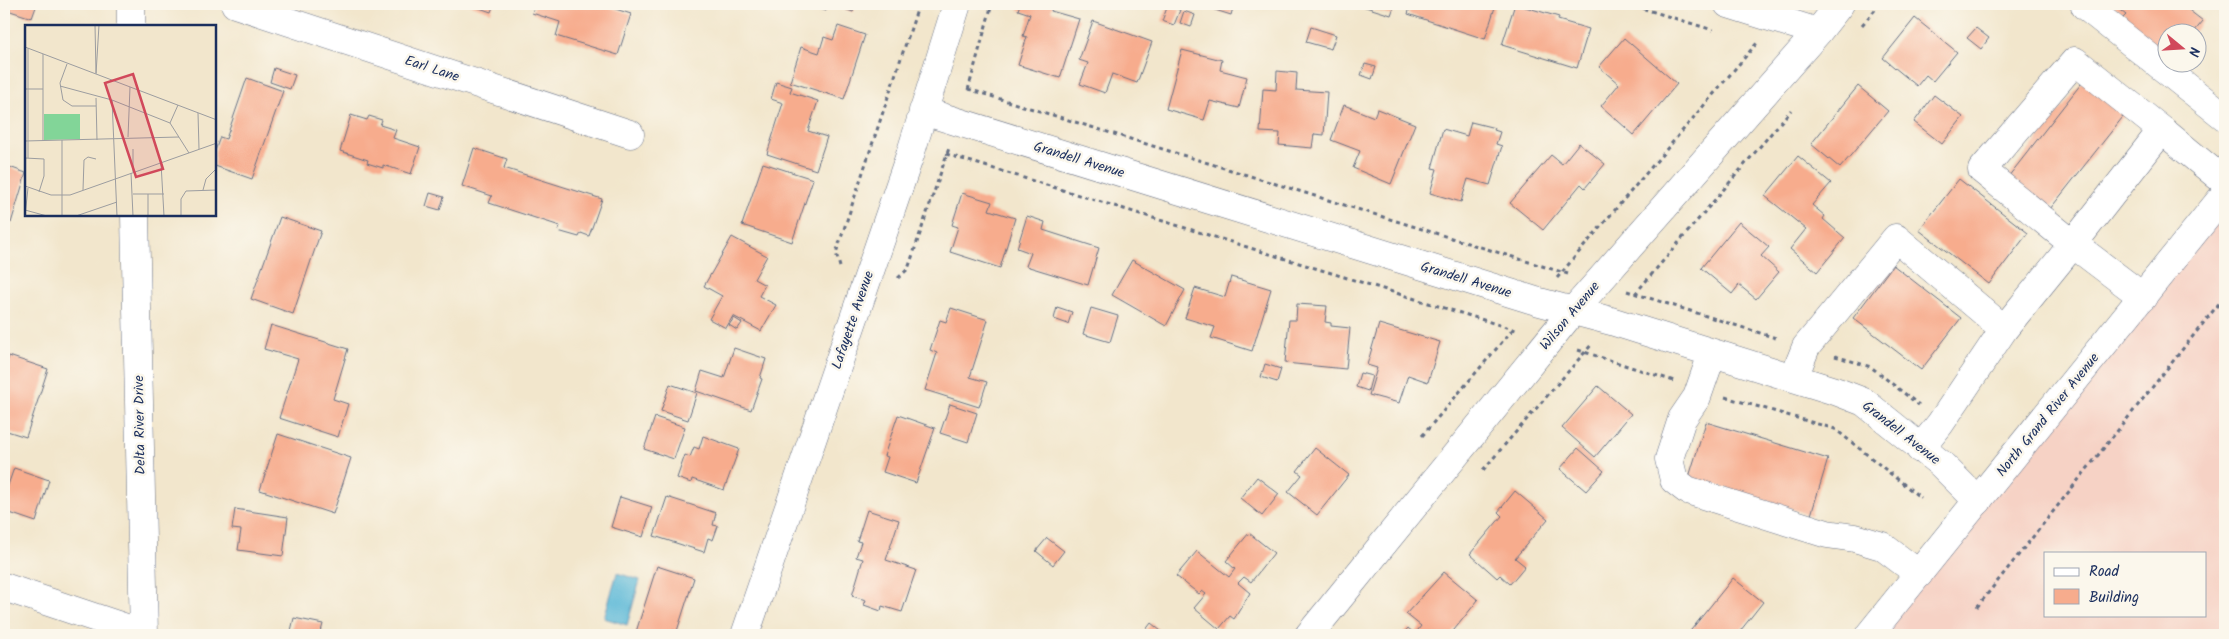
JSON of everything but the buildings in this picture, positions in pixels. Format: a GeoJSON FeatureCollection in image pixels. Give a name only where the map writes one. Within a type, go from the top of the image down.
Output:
{"type":"FeatureCollection","features":[{"type":"Feature","properties":{"kind":"street"},"geometry":{"type":"LineString","coordinates":[[131,4],[131,25]]}},
{"type":"Feature","properties":{"kind":"street","name":"Earl Lane"},"geometry":{"type":"LineString","coordinates":[[235,4],[630,134]]}},
{"type":"Feature","properties":{"kind":"street","name":"Lafayette Avenue"},"geometry":{"type":"LineString","coordinates":[[745,635],[924,111],[956,4]]}},
{"type":"Feature","properties":{"kind":"street"},"geometry":{"type":"LineString","coordinates":[[1728,4],[1818,32]]}},
{"type":"Feature","properties":{"kind":"street","name":"Wilson Avenue"},"geometry":{"type":"LineString","coordinates":[[1309,635],[1572,312],[1818,32],[1840,4]]}},
{"type":"Feature","properties":{"kind":"street"},"geometry":{"type":"LineString","coordinates":[[2085,6],[2225,118]]}},
{"type":"Feature","properties":{"kind":"street"},"geometry":{"type":"LineString","coordinates":[[2143,297],[1982,170],[2075,61],[2225,182]]}},
{"type":"Feature","properties":{"kind":"street","name":"Grandell Avenue"},"geometry":{"type":"LineString","coordinates":[[924,111],[1536,301],[1611,321],[1712,354],[1794,377],[1864,402],[1941,464],[1978,501]]}},
{"type":"Feature","properties":{"kind":"street"},"geometry":{"type":"LineString","coordinates":[[1920,448],[1940,424],[2004,329],[2074,244],[2162,130]]}},
{"type":"Feature","properties":{"kind":"street","name":"North Grand River Avenue"},"geometry":{"type":"LineString","coordinates":[[1869,635],[2225,194]]}},
{"type":"Feature","properties":{"kind":"street","name":"Delta River Drive"},"geometry":{"type":"LineString","coordinates":[[135,216],[144,634]]}},
{"type":"Feature","properties":{"kind":"street"},"geometry":{"type":"LineString","coordinates":[[1794,377],[1806,347],[1896,238],[2004,329]]}},
{"type":"Feature","properties":{"kind":"street"},"geometry":{"type":"LineString","coordinates":[[1712,354],[1697,397],[1682,419],[1669,460],[1674,480],[1687,490],[1827,534],[1856,538],[1882,546],[1919,574]]}},
{"type":"Feature","properties":{"kind":"street"},"geometry":{"type":"LineString","coordinates":[[4,587],[144,634]]}},
{"type":"Feature","properties":{"kind":"path"},"geometry":{"type":"LineString","coordinates":[[837,275],[840,266],[836,253],[919,4]]}},
{"type":"Feature","properties":{"kind":"path"},"geometry":{"type":"LineString","coordinates":[[897,280],[908,269],[968,90],[992,4]]}},
{"type":"Feature","properties":{"kind":"path"},"geometry":{"type":"LineString","coordinates":[[1628,4],[1720,32]]}},
{"type":"Feature","properties":{"kind":"path"},"geometry":{"type":"LineString","coordinates":[[1422,436],[1777,19]]}},
{"type":"Feature","properties":{"kind":"path"},"geometry":{"type":"LineString","coordinates":[[1747,40],[1756,43]]}},
{"type":"Feature","properties":{"kind":"path"},"geometry":{"type":"LineString","coordinates":[[968,90],[1871,367],[1929,412],[1940,424]]}},
{"type":"Feature","properties":{"kind":"path"},"geometry":{"type":"LineString","coordinates":[[946,154],[1699,389],[1835,429],[1921,498]]}},
{"type":"Feature","properties":{"kind":"path"},"geometry":{"type":"LineString","coordinates":[[1977,607],[2225,296]]}},
{"type":"Feature","properties":{"kind":"shaded area"},"geometry":{"type":"Polygon","coordinates":[[[2225,195],[2225,635],[1873,635],[2225,195]]]}},
{"type":"Feature","properties":{"kind":"water"},"geometry":{"type":"Polygon","coordinates":[[[617,573],[640,580],[627,625],[604,618],[617,573]]]}}]}
